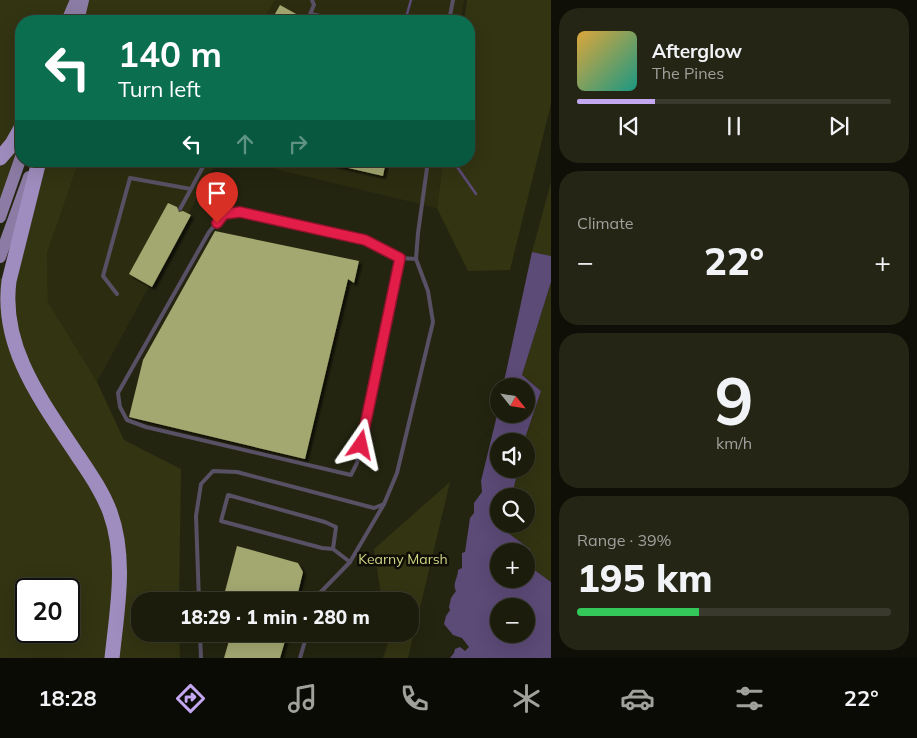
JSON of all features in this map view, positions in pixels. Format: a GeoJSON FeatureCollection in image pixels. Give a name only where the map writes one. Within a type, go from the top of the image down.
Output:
{"type":"FeatureCollection","features":[{"type":"Feature","properties":{"kind":"highway"},"geometry":{"type":"LineString","coordinates":[[0,158],[15,139]]}},
{"type":"Feature","properties":{"kind":"highway"},"geometry":{"type":"LineString","coordinates":[[37,167],[11,271],[8,317],[14,342],[25,370],[46,408],[98,486],[112,520],[117,538],[120,569],[112,658]]}},
{"type":"Feature","properties":{"kind":"main road"},"geometry":{"type":"LineString","coordinates":[[70,15],[76,0]]}},
{"type":"Feature","properties":{"kind":"main road"},"geometry":{"type":"LineString","coordinates":[[79,15],[83,0]]}},
{"type":"Feature","properties":{"kind":"main road"},"geometry":{"type":"LineString","coordinates":[[0,217],[18,167]]}},
{"type":"Feature","properties":{"kind":"main road"},"geometry":{"type":"LineString","coordinates":[[0,257],[32,167]]}},
{"type":"Feature","properties":{"kind":"lane"},"geometry":{"type":"LineString","coordinates":[[312,0],[314,5],[311,14],[316,15]]}},
{"type":"Feature","properties":{"kind":"lane"},"geometry":{"type":"LineString","coordinates":[[450,15],[453,0]]}},
{"type":"Feature","properties":{"kind":"lane"},"geometry":{"type":"LineString","coordinates":[[180,209],[203,167]]}},
{"type":"Feature","properties":{"kind":"lane"},"geometry":{"type":"LineString","coordinates":[[320,592],[350,562],[384,504],[397,473],[433,322],[428,291],[416,259],[427,167]]}},
{"type":"Feature","properties":{"kind":"lane"},"geometry":{"type":"LineString","coordinates":[[117,294],[103,276],[130,178],[191,189]]}},
{"type":"Feature","properties":{"kind":"lane"},"geometry":{"type":"LineString","coordinates":[[400,258],[358,463],[351,475],[146,427],[127,420],[120,407],[118,393],[209,232],[224,214],[240,212],[365,240],[400,258],[416,259]]}},
{"type":"Feature","properties":{"kind":"lane"},"geometry":{"type":"LineString","coordinates":[[199,592],[196,516],[201,484],[214,471],[236,472],[374,508],[384,504]]}},
{"type":"Feature","properties":{"kind":"lane"},"geometry":{"type":"LineString","coordinates":[[333,549],[336,527],[325,522],[228,495],[221,521],[322,548],[333,549],[350,562]]}},
{"type":"Feature","properties":{"kind":"lane"},"geometry":{"type":"LineString","coordinates":[[200,642],[201,658]]}},
{"type":"Feature","properties":{"kind":"lane"},"geometry":{"type":"LineString","coordinates":[[300,658],[304,642]]}},
{"type":"Feature","properties":{"kind":"shaded area"},"geometry":{"type":"Polygon","coordinates":[[[275,0],[464,0],[462,15],[266,15],[275,0]]]}},
{"type":"Feature","properties":{"kind":"shaded area"},"geometry":{"type":"Polygon","coordinates":[[[77,167],[214,167],[97,382],[48,302],[47,253],[77,167]]]}},
{"type":"Feature","properties":{"kind":"shaded area"},"geometry":{"type":"Polygon","coordinates":[[[266,167],[442,167],[437,208],[266,167]]]}},
{"type":"Feature","properties":{"kind":"shaded area"},"geometry":{"type":"Polygon","coordinates":[[[532,252],[551,256],[551,282],[522,375],[526,378],[505,378],[532,252]]]}},
{"type":"Feature","properties":{"kind":"shaded area"},"geometry":{"type":"Polygon","coordinates":[[[535,386],[541,391],[535,409],[535,386]]]}},
{"type":"Feature","properties":{"kind":"shaded area"},"geometry":{"type":"Polygon","coordinates":[[[495,423],[530,423],[527,433],[493,433],[495,423]]]}},
{"type":"Feature","properties":{"kind":"shaded area"},"geometry":{"type":"Polygon","coordinates":[[[490,444],[490,478],[516,478],[514,488],[490,488],[490,533],[508,533],[522,543],[490,543],[490,588],[535,588],[535,570],[551,582],[551,658],[450,658],[455,649],[460,647],[465,651],[469,647],[462,638],[453,635],[444,624],[450,610],[451,598],[456,591],[458,570],[462,568],[462,553],[465,552],[470,518],[474,513],[474,503],[482,492],[481,481],[490,444]]]}},
{"type":"Feature","properties":{"kind":"green space"},"geometry":{"type":"Polygon","coordinates":[[[0,0],[73,0],[69,15],[15,15],[15,167],[18,167],[0,217],[0,0]]]}},
{"type":"Feature","properties":{"kind":"green space"},"geometry":{"type":"Polygon","coordinates":[[[86,0],[275,0],[266,15],[80,15],[86,0]]]}},
{"type":"Feature","properties":{"kind":"green space"},"geometry":{"type":"Polygon","coordinates":[[[467,0],[551,0],[551,104],[510,270],[468,271],[437,208],[442,167],[475,167],[475,15],[465,15],[467,0]]]}},
{"type":"Feature","properties":{"kind":"green space"},"geometry":{"type":"Polygon","coordinates":[[[38,167],[77,167],[47,253],[48,302],[97,382],[124,440],[181,469],[179,592],[131,592],[131,642],[179,642],[180,658],[0,658],[0,278],[9,281],[38,167]]]}},
{"type":"Feature","properties":{"kind":"green space"},"geometry":{"type":"Polygon","coordinates":[[[551,182],[551,256],[532,252],[551,182]]]}},
{"type":"Feature","properties":{"kind":"green space"},"geometry":{"type":"Polygon","coordinates":[[[551,282],[551,582],[535,571],[535,543],[522,543],[508,533],[535,533],[535,488],[514,488],[516,478],[535,478],[535,433],[527,433],[530,423],[535,423],[535,409],[541,391],[535,386],[535,378],[526,378],[522,375],[551,282]]]}},
{"type":"Feature","properties":{"kind":"green space","name":"Kearny Marsh"},"geometry":{"type":"Polygon","coordinates":[[[450,482],[419,612],[419,592],[381,592],[374,549],[450,482]]]}},
{"type":"Feature","properties":{"kind":"green space","name":"Kearny Marsh"},"geometry":{"type":"Polygon","coordinates":[[[412,642],[408,658],[383,658],[388,643],[412,642]]]}},
{"type":"Feature","properties":{"kind":"building"},"geometry":{"type":"Polygon","coordinates":[[[280,5],[298,15],[274,15],[280,5]]]}},
{"type":"Feature","properties":{"kind":"building"},"geometry":{"type":"Polygon","coordinates":[[[344,167],[385,167],[383,176],[344,167]]]}},
{"type":"Feature","properties":{"kind":"building"},"geometry":{"type":"Polygon","coordinates":[[[168,203],[177,207],[179,212],[183,211],[191,215],[152,287],[129,274],[168,203]]]}},
{"type":"Feature","properties":{"kind":"building"},"geometry":{"type":"Polygon","coordinates":[[[215,231],[359,261],[354,283],[348,279],[305,459],[129,417],[143,360],[215,231]]]}},
{"type":"Feature","properties":{"kind":"building"},"geometry":{"type":"Polygon","coordinates":[[[237,546],[298,563],[303,572],[298,592],[225,592],[237,546]]]}},
{"type":"Feature","properties":{"kind":"building"},"geometry":{"type":"Polygon","coordinates":[[[229,642],[285,642],[280,658],[224,658],[229,642]]]}},
{"type":"Feature","properties":{"kind":"waterway"},"geometry":{"type":"LineString","coordinates":[[407,15],[411,0]]}},
{"type":"Feature","properties":{"kind":"waterway"},"geometry":{"type":"LineString","coordinates":[[457,167],[476,194]]}},
{"type":"Feature","properties":{"kind":"route"},"geometry":{"type":"LineString","coordinates":[[217,223],[224,214],[240,212],[274,218],[365,240],[400,258],[361,445]]}}]}
